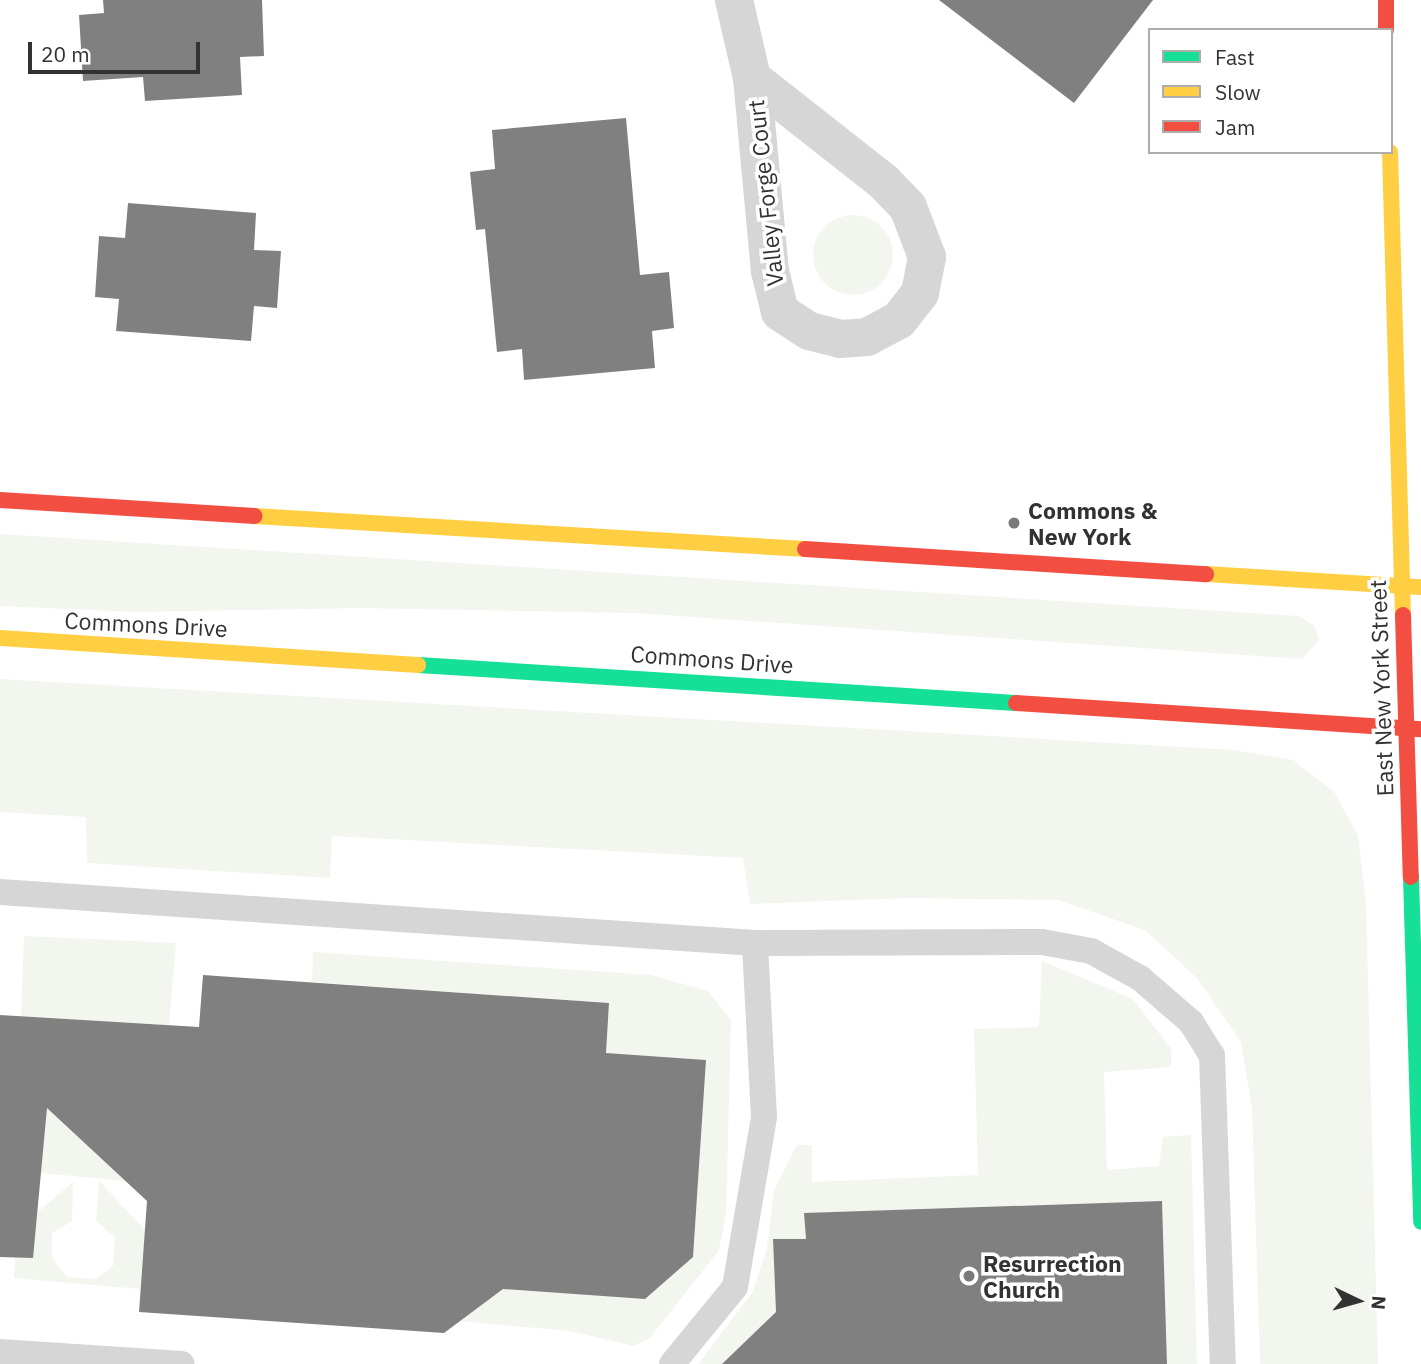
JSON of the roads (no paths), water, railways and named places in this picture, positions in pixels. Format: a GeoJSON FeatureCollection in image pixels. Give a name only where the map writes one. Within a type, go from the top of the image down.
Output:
{"type":"FeatureCollection","features":[{"type":"Feature","properties":{"kind":"street","name":"Valley Forge Court"},"geometry":{"type":"LineString","coordinates":[[734,0],[752,78],[769,271],[780,312],[809,331],[840,339],[867,337],[899,320],[920,293],[927,257],[908,207],[884,182],[752,78]]}},
{"type":"Feature","properties":{"kind":"street"},"geometry":{"type":"LineString","coordinates":[[1386,0],[1387,28]]}},
{"type":"Feature","properties":{"kind":"street","name":"East New York Street"},"geometry":{"type":"LineString","coordinates":[[1390,154],[1400,585],[1413,728],[1421,1222]]}},
{"type":"Feature","properties":{"kind":"street"},"geometry":{"type":"LineString","coordinates":[[0,500],[1421,587]]}},
{"type":"Feature","properties":{"kind":"street","name":"Commons Drive"},"geometry":{"type":"LineString","coordinates":[[0,638],[1413,728]]}},
{"type":"Feature","properties":{"kind":"lane"},"geometry":{"type":"LineString","coordinates":[[0,891],[755,943],[1042,942],[1079,948],[1140,978],[1191,1022],[1212,1055],[1223,1364]]}},
{"type":"Feature","properties":{"kind":"lane"},"geometry":{"type":"LineString","coordinates":[[672,1364],[735,1287],[764,1117],[755,943]]}},
{"type":"Feature","properties":{"kind":"lane"},"geometry":{"type":"LineString","coordinates":[[0,1352],[182,1364]]}},
{"type":"Feature","properties":{"kind":"place","name":"Commons & New York"},"geometry":{"type":"Point","coordinates":[1014,523]}},
{"type":"Feature","properties":{"kind":"place","name":"Resurrection Church"},"geometry":{"type":"Point","coordinates":[969,1276]}}]}
